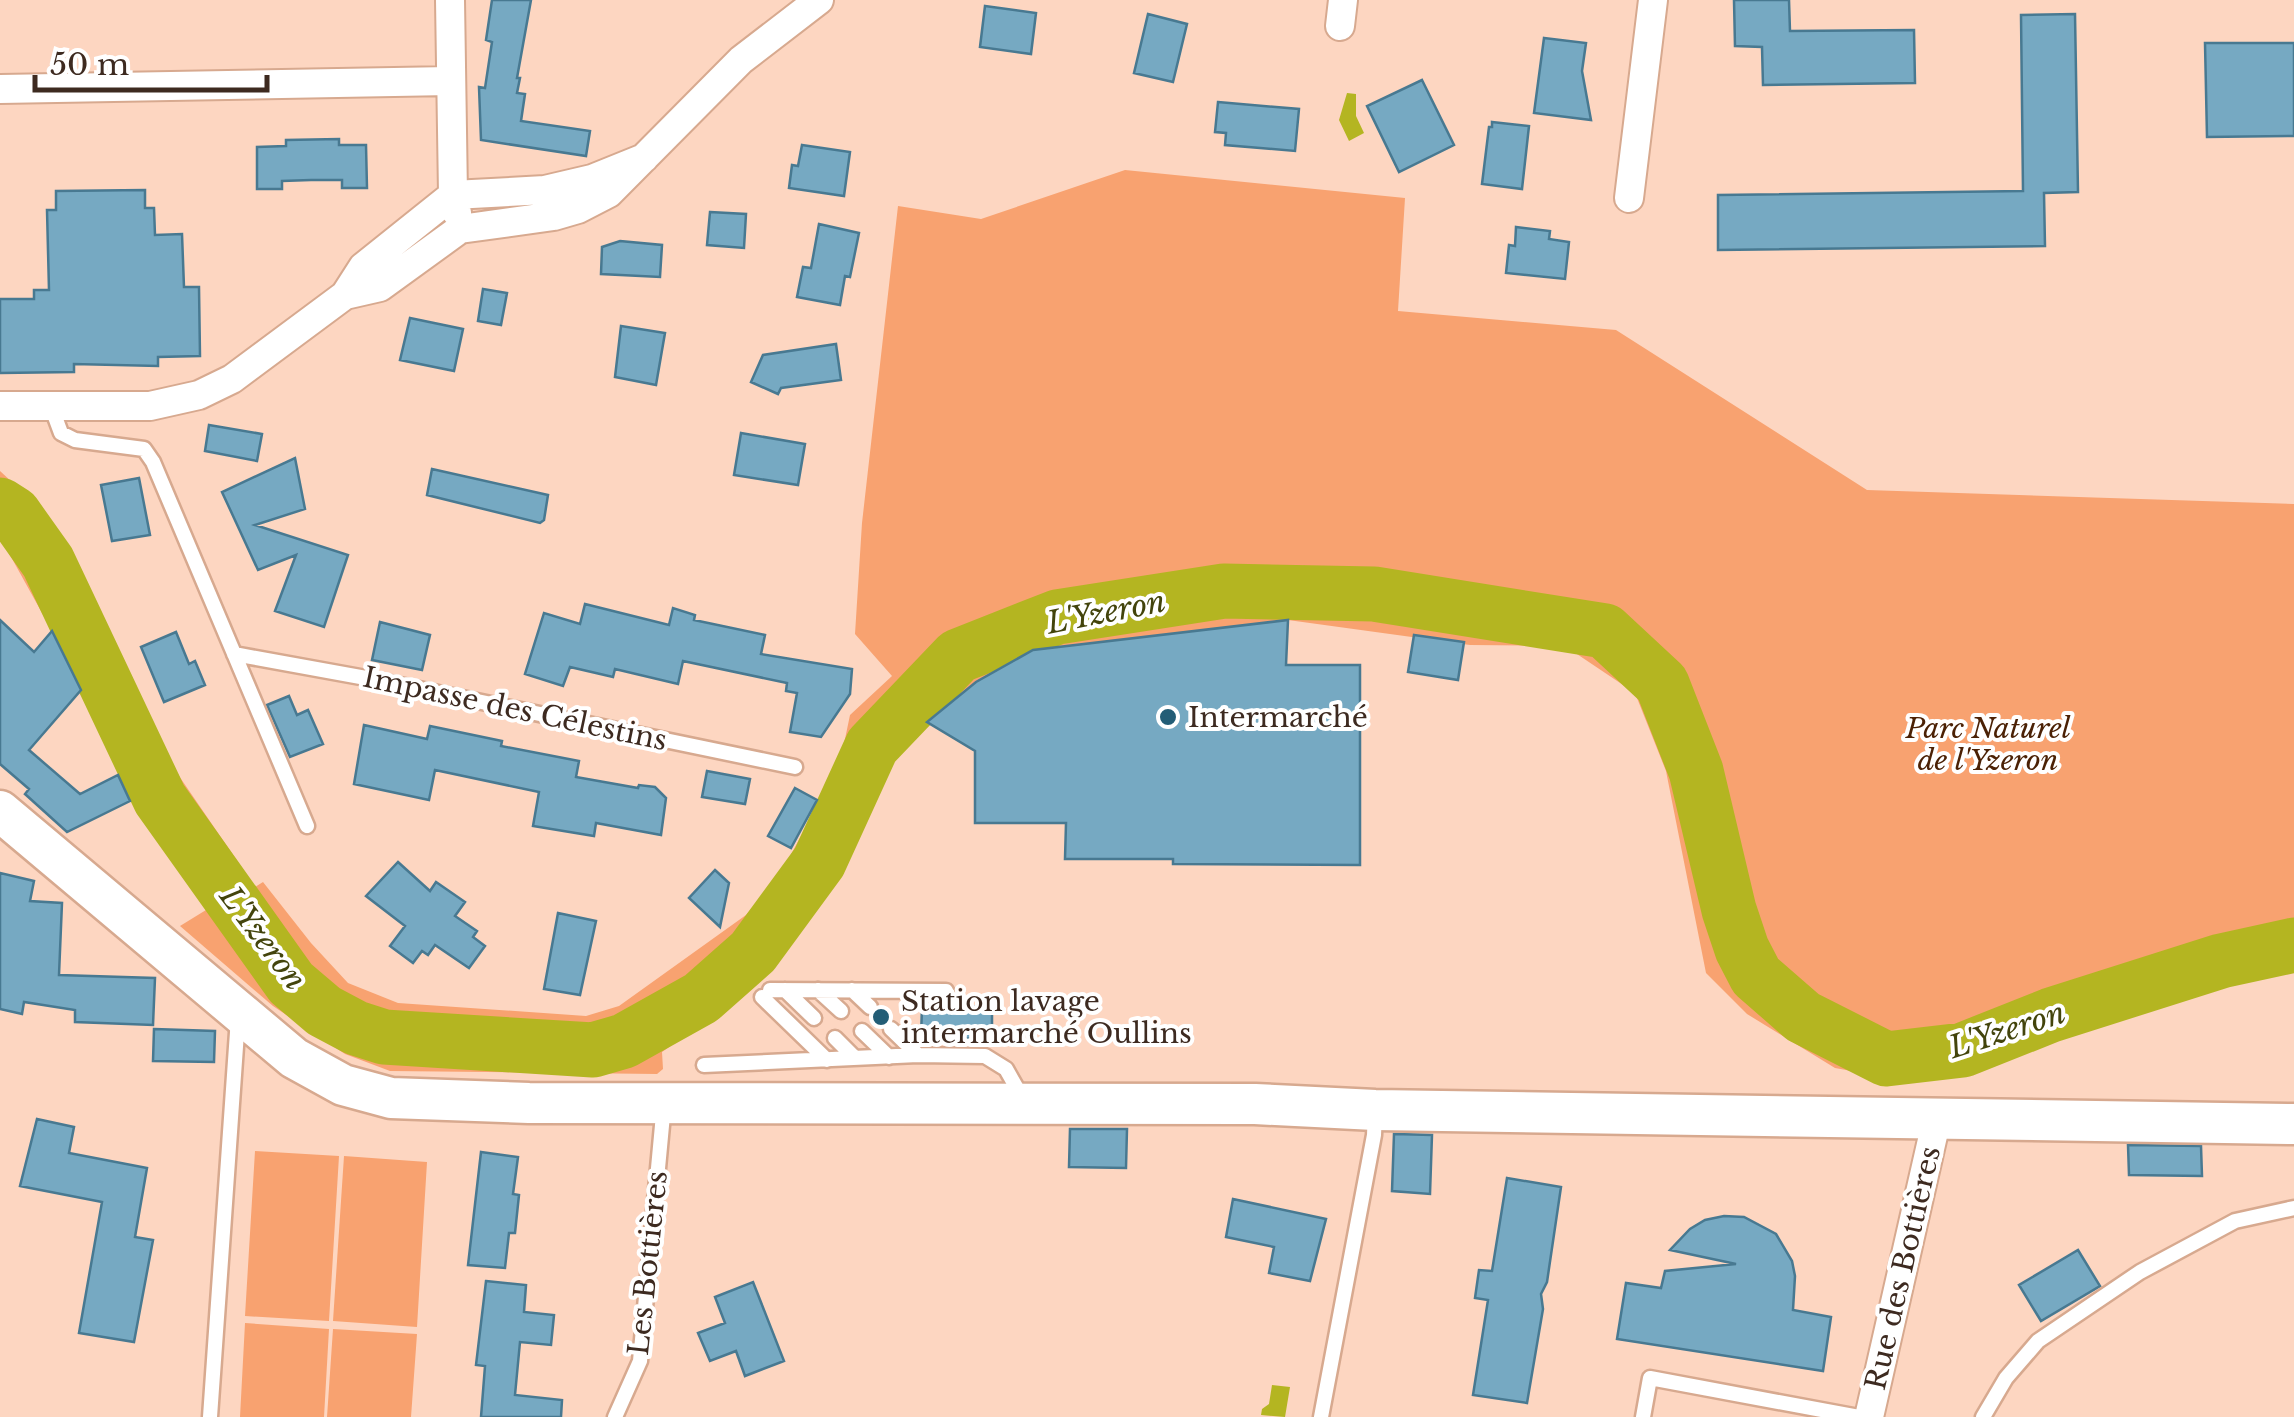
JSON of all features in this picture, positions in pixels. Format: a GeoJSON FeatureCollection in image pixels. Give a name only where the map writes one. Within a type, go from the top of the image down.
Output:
{"type":"FeatureCollection","features":[{"type":"Feature","properties":{"kind":"main road"},"geometry":{"type":"LineString","coordinates":[[0,812],[294,1058],[343,1086],[391,1098],[664,1104],[1254,1104],[1375,1110],[2294,1124]]}},
{"type":"Feature","properties":{"kind":"street"},"geometry":{"type":"LineString","coordinates":[[450,0],[453,195],[460,228]]}},
{"type":"Feature","properties":{"kind":"street"},"geometry":{"type":"LineString","coordinates":[[346,294],[380,288],[460,228],[554,216],[609,193],[740,60],[819,0]]}},
{"type":"Feature","properties":{"kind":"street"},"geometry":{"type":"LineString","coordinates":[[1629,198],[1653,0]]}},
{"type":"Feature","properties":{"kind":"street"},"geometry":{"type":"LineString","coordinates":[[0,89],[450,81]]}},
{"type":"Feature","properties":{"kind":"street"},"geometry":{"type":"LineString","coordinates":[[0,406],[150,406],[198,395],[232,378],[346,294],[363,266],[453,195],[545,190],[592,179],[644,158]]}},
{"type":"Feature","properties":{"kind":"street","name":"Rue des Bottières"},"geometry":{"type":"LineString","coordinates":[[1868,1417],[1937,1118]]}},
{"type":"Feature","properties":{"kind":"lane"},"geometry":{"type":"LineString","coordinates":[[51,406],[61,433],[75,440],[144,450],[153,462],[307,826]]}},
{"type":"Feature","properties":{"kind":"lane","name":"Impasse des Célestins"},"geometry":{"type":"LineString","coordinates":[[234,654],[794,768]]}},
{"type":"Feature","properties":{"kind":"lane"},"geometry":{"type":"LineString","coordinates":[[818,990],[841,1011]]}},
{"type":"Feature","properties":{"kind":"lane"},"geometry":{"type":"LineString","coordinates":[[852,990],[870,1007]]}},
{"type":"Feature","properties":{"kind":"lane"},"geometry":{"type":"LineString","coordinates":[[772,992],[946,991],[951,1003]]}},
{"type":"Feature","properties":{"kind":"lane"},"geometry":{"type":"LineString","coordinates":[[772,992],[814,1018]]}},
{"type":"Feature","properties":{"kind":"lane"},"geometry":{"type":"LineString","coordinates":[[772,992],[827,1060]]}},
{"type":"Feature","properties":{"kind":"lane"},"geometry":{"type":"LineString","coordinates":[[210,1417],[239,1012]]}},
{"type":"Feature","properties":{"kind":"lane"},"geometry":{"type":"LineString","coordinates":[[892,1029],[918,1056]]}},
{"type":"Feature","properties":{"kind":"lane"},"geometry":{"type":"LineString","coordinates":[[862,1031],[889,1057]]}},
{"type":"Feature","properties":{"kind":"lane"},"geometry":{"type":"LineString","coordinates":[[834,1038],[855,1058]]}},
{"type":"Feature","properties":{"kind":"lane"},"geometry":{"type":"LineString","coordinates":[[704,1065],[918,1056],[964,1048],[1006,1070],[1026,1104]]}},
{"type":"Feature","properties":{"kind":"lane","name":"Les Bottières"},"geometry":{"type":"LineString","coordinates":[[615,1417],[640,1362],[664,1104]]}},
{"type":"Feature","properties":{"kind":"lane"},"geometry":{"type":"LineString","coordinates":[[1322,1417],[1375,1110]]}},
{"type":"Feature","properties":{"kind":"lane"},"geometry":{"type":"LineString","coordinates":[[1983,1417],[2006,1378],[2038,1341],[2140,1272],[2235,1221],[2294,1208]]}},
{"type":"Feature","properties":{"kind":"lane"},"geometry":{"type":"LineString","coordinates":[[1643,1417],[1650,1378],[1859,1417]]}},
{"type":"Feature","properties":{"kind":"green space","name":"Parc Naturel de l'Yzeron"},"geometry":{"type":"Polygon","coordinates":[[[1125,170],[1405,198],[1398,311],[1616,330],[1867,490],[2294,504],[2294,968],[2144,1001],[1980,1071],[1895,1079],[1835,1068],[1747,1014],[1706,973],[1666,771],[1635,693],[1565,646],[1470,645],[1288,620],[1033,650],[976,682],[927,722],[886,766],[836,883],[752,989],[662,1052],[663,1069],[657,1074],[390,1071],[345,1054],[273,1006],[180,926],[206,910],[133,803],[83,687],[0,537],[0,471],[39,507],[69,556],[166,757],[255,887],[263,882],[348,983],[398,1003],[586,1016],[619,1006],[746,915],[780,875],[840,763],[850,715],[892,676],[855,634],[862,523],[898,206],[981,219],[1125,170]]]}},
{"type":"Feature","properties":{"kind":"green space"},"geometry":{"type":"Polygon","coordinates":[[[255,1151],[339,1156],[329,1321],[245,1316],[255,1151]]]}},
{"type":"Feature","properties":{"kind":"green space"},"geometry":{"type":"Polygon","coordinates":[[[344,1156],[427,1162],[417,1327],[333,1321],[344,1156]]]}},
{"type":"Feature","properties":{"kind":"green space"},"geometry":{"type":"Polygon","coordinates":[[[245,1323],[329,1329],[324,1417],[240,1417],[245,1323]]]}},
{"type":"Feature","properties":{"kind":"green space"},"geometry":{"type":"Polygon","coordinates":[[[333,1329],[417,1334],[411,1417],[327,1417],[333,1329]]]}},
{"type":"Feature","properties":{"kind":"shaded area"},"geometry":{"type":"Polygon","coordinates":[[[1347,93],[1356,94],[1356,116],[1364,133],[1349,141],[1339,120],[1347,93]]]}},
{"type":"Feature","properties":{"kind":"shaded area"},"geometry":{"type":"Polygon","coordinates":[[[1272,1385],[1290,1387],[1285,1417],[1261,1415],[1269,1404],[1272,1385]]]}},
{"type":"Feature","properties":{"kind":"building"},"geometry":{"type":"Polygon","coordinates":[[[492,0],[531,0],[517,78],[517,93],[525,94],[521,121],[590,131],[586,156],[481,140],[479,87],[485,88],[492,42],[486,40],[492,0]]]}},
{"type":"Feature","properties":{"kind":"building"},"geometry":{"type":"Polygon","coordinates":[[[1734,0],[1789,0],[1790,31],[1914,30],[1915,83],[1763,85],[1762,47],[1735,46],[1734,0]]]}},
{"type":"Feature","properties":{"kind":"building"},"geometry":{"type":"Polygon","coordinates":[[[985,6],[1036,13],[1031,54],[980,47],[985,6]]]}},
{"type":"Feature","properties":{"kind":"building"},"geometry":{"type":"Polygon","coordinates":[[[1148,14],[1187,24],[1173,82],[1134,73],[1148,14]]]}},
{"type":"Feature","properties":{"kind":"building"},"geometry":{"type":"Polygon","coordinates":[[[2075,14],[2078,192],[2044,193],[2045,246],[1718,250],[1718,195],[2023,191],[2021,15],[2075,14]]]}},
{"type":"Feature","properties":{"kind":"building"},"geometry":{"type":"Polygon","coordinates":[[[1544,38],[1586,43],[1582,71],[1591,120],[1534,113],[1544,38]]]}},
{"type":"Feature","properties":{"kind":"building"},"geometry":{"type":"Polygon","coordinates":[[[2205,43],[2294,43],[2294,136],[2207,137],[2205,43]]]}},
{"type":"Feature","properties":{"kind":"building"},"geometry":{"type":"Polygon","coordinates":[[[1422,80],[1454,145],[1399,172],[1367,106],[1422,80]]]}},
{"type":"Feature","properties":{"kind":"building"},"geometry":{"type":"Polygon","coordinates":[[[1218,102],[1299,109],[1295,151],[1225,145],[1226,133],[1215,132],[1218,102]]]}},
{"type":"Feature","properties":{"kind":"building"},"geometry":{"type":"Polygon","coordinates":[[[1492,122],[1529,126],[1522,189],[1482,184],[1492,122]]]}},
{"type":"Feature","properties":{"kind":"building"},"geometry":{"type":"Polygon","coordinates":[[[339,139],[339,145],[366,145],[367,188],[342,188],[342,180],[311,180],[282,181],[282,189],[257,189],[257,147],[286,146],[286,140],[339,139]]]}},
{"type":"Feature","properties":{"kind":"building"},"geometry":{"type":"Polygon","coordinates":[[[802,145],[850,152],[844,196],[789,188],[792,165],[798,166],[802,145]]]}},
{"type":"Feature","properties":{"kind":"building"},"geometry":{"type":"Polygon","coordinates":[[[145,190],[145,208],[154,208],[155,235],[182,234],[184,287],[199,287],[200,356],[158,357],[158,366],[74,364],[74,372],[0,373],[0,299],[34,299],[34,290],[49,290],[47,210],[56,210],[56,191],[145,190]]]}},
{"type":"Feature","properties":{"kind":"building"},"geometry":{"type":"Polygon","coordinates":[[[710,212],[746,214],[744,248],[707,245],[710,212]]]}},
{"type":"Feature","properties":{"kind":"building"},"geometry":{"type":"Polygon","coordinates":[[[819,224],[859,233],[840,305],[797,297],[803,267],[811,268],[819,224]]]}},
{"type":"Feature","properties":{"kind":"building"},"geometry":{"type":"Polygon","coordinates":[[[1516,227],[1550,231],[1549,239],[1569,242],[1565,279],[1506,273],[1509,245],[1515,246],[1516,227]]]}},
{"type":"Feature","properties":{"kind":"building"},"geometry":{"type":"Polygon","coordinates":[[[620,241],[662,245],[660,277],[601,274],[602,247],[620,241]]]}},
{"type":"Feature","properties":{"kind":"building"},"geometry":{"type":"Polygon","coordinates":[[[483,289],[507,293],[501,325],[478,321],[483,289]]]}},
{"type":"Feature","properties":{"kind":"building"},"geometry":{"type":"Polygon","coordinates":[[[410,318],[463,329],[454,371],[400,360],[410,318]]]}},
{"type":"Feature","properties":{"kind":"building"},"geometry":{"type":"Polygon","coordinates":[[[621,326],[665,333],[656,385],[615,377],[621,326]]]}},
{"type":"Feature","properties":{"kind":"building"},"geometry":{"type":"Polygon","coordinates":[[[836,344],[841,380],[781,388],[778,394],[751,382],[763,355],[836,344]]]}},
{"type":"Feature","properties":{"kind":"building"},"geometry":{"type":"Polygon","coordinates":[[[209,425],[262,434],[257,461],[205,451],[209,425]]]}},
{"type":"Feature","properties":{"kind":"building"},"geometry":{"type":"Polygon","coordinates":[[[741,433],[805,444],[798,485],[734,475],[741,433]]]}},
{"type":"Feature","properties":{"kind":"building"},"geometry":{"type":"Polygon","coordinates":[[[295,458],[305,509],[255,525],[348,555],[324,627],[275,611],[296,555],[258,570],[222,492],[295,458]]]}},
{"type":"Feature","properties":{"kind":"building"},"geometry":{"type":"Polygon","coordinates":[[[432,469],[548,495],[544,520],[540,523],[427,495],[432,469]]]}},
{"type":"Feature","properties":{"kind":"building"},"geometry":{"type":"Polygon","coordinates":[[[139,478],[150,535],[112,541],[101,485],[139,478]]]}},
{"type":"Feature","properties":{"kind":"building"},"geometry":{"type":"Polygon","coordinates":[[[585,604],[669,625],[673,608],[695,615],[694,620],[765,635],[761,654],[852,669],[850,694],[821,737],[790,732],[797,693],[786,691],[787,683],[683,661],[678,684],[615,669],[613,677],[570,667],[563,686],[525,674],[544,613],[580,624],[585,604]]]}},
{"type":"Feature","properties":{"kind":"building"},"geometry":{"type":"Polygon","coordinates":[[[0,620],[34,652],[52,631],[81,690],[29,750],[80,794],[118,775],[130,801],[67,832],[25,794],[29,789],[0,764],[0,620]]]}},
{"type":"Feature","properties":{"kind":"building","name":"Intermarché"},"geometry":{"type":"Polygon","coordinates":[[[1288,620],[1286,665],[1360,665],[1360,865],[1065,859],[1066,823],[975,823],[975,751],[927,722],[976,682],[1033,650],[1288,620]]]}},
{"type":"Feature","properties":{"kind":"building"},"geometry":{"type":"Polygon","coordinates":[[[380,622],[430,635],[422,670],[372,660],[380,622]]]}},
{"type":"Feature","properties":{"kind":"building"},"geometry":{"type":"Polygon","coordinates":[[[176,632],[189,664],[195,661],[205,685],[164,702],[141,647],[176,632]]]}},
{"type":"Feature","properties":{"kind":"building"},"geometry":{"type":"Polygon","coordinates":[[[1414,635],[1464,642],[1458,680],[1408,672],[1414,635]]]}},
{"type":"Feature","properties":{"kind":"building"},"geometry":{"type":"Polygon","coordinates":[[[289,696],[297,715],[308,710],[323,744],[290,757],[267,705],[289,696]]]}},
{"type":"Feature","properties":{"kind":"building"},"geometry":{"type":"Polygon","coordinates":[[[364,725],[427,739],[430,726],[502,741],[501,746],[579,761],[576,777],[638,788],[655,787],[666,798],[661,835],[596,823],[594,836],[533,826],[539,792],[435,770],[429,800],[354,784],[364,725]]]}},
{"type":"Feature","properties":{"kind":"building"},"geometry":{"type":"Polygon","coordinates":[[[707,771],[750,779],[745,804],[702,797],[707,771]]]}},
{"type":"Feature","properties":{"kind":"building"},"geometry":{"type":"Polygon","coordinates":[[[795,788],[817,800],[791,848],[768,836],[795,788]]]}},
{"type":"Feature","properties":{"kind":"building"},"geometry":{"type":"Polygon","coordinates":[[[398,862],[430,891],[436,882],[465,902],[455,916],[477,931],[473,937],[485,946],[469,968],[435,945],[428,955],[422,951],[413,963],[390,946],[405,926],[366,896],[398,862]]]}},
{"type":"Feature","properties":{"kind":"building"},"geometry":{"type":"Polygon","coordinates":[[[715,870],[729,883],[720,927],[689,898],[715,870]]]}},
{"type":"Feature","properties":{"kind":"building"},"geometry":{"type":"Polygon","coordinates":[[[0,873],[34,881],[30,901],[62,903],[59,975],[155,978],[153,1025],[75,1022],[75,1010],[24,1002],[22,1014],[0,1009],[0,873]]]}},
{"type":"Feature","properties":{"kind":"building"},"geometry":{"type":"Polygon","coordinates":[[[558,913],[596,921],[580,995],[544,989],[558,913]]]}},
{"type":"Feature","properties":{"kind":"building"},"geometry":{"type":"Polygon","coordinates":[[[922,1006],[941,1006],[951,1014],[961,1006],[992,1007],[992,1039],[921,1038],[922,1006]]]}},
{"type":"Feature","properties":{"kind":"building"},"geometry":{"type":"Polygon","coordinates":[[[154,1029],[215,1031],[214,1062],[153,1061],[154,1029]]]}},
{"type":"Feature","properties":{"kind":"building"},"geometry":{"type":"Polygon","coordinates":[[[37,1119],[74,1127],[69,1153],[147,1168],[135,1237],[153,1240],[134,1342],[79,1333],[102,1202],[20,1186],[37,1119]]]}},
{"type":"Feature","properties":{"kind":"building"},"geometry":{"type":"Polygon","coordinates":[[[1070,1129],[1127,1129],[1126,1168],[1069,1167],[1070,1129]]]}},
{"type":"Feature","properties":{"kind":"building"},"geometry":{"type":"Polygon","coordinates":[[[1394,1134],[1432,1135],[1430,1194],[1392,1191],[1394,1134]]]}},
{"type":"Feature","properties":{"kind":"building"},"geometry":{"type":"Polygon","coordinates":[[[2128,1145],[2201,1146],[2202,1176],[2129,1175],[2128,1145]]]}},
{"type":"Feature","properties":{"kind":"building"},"geometry":{"type":"Polygon","coordinates":[[[481,1152],[518,1157],[513,1194],[519,1195],[515,1233],[509,1233],[505,1268],[468,1265],[481,1152]]]}},
{"type":"Feature","properties":{"kind":"building"},"geometry":{"type":"Polygon","coordinates":[[[1507,1178],[1561,1187],[1547,1282],[1541,1294],[1543,1309],[1527,1403],[1473,1395],[1488,1300],[1475,1298],[1479,1270],[1492,1271],[1507,1178]]]}},
{"type":"Feature","properties":{"kind":"building"},"geometry":{"type":"Polygon","coordinates":[[[1233,1199],[1326,1219],[1310,1281],[1269,1273],[1274,1247],[1226,1237],[1233,1199]]]}},
{"type":"Feature","properties":{"kind":"building"},"geometry":{"type":"Polygon","coordinates":[[[1744,1217],[1776,1234],[1792,1261],[1793,1310],[1831,1317],[1823,1371],[1617,1339],[1626,1283],[1661,1288],[1665,1271],[1736,1264],[1670,1250],[1690,1229],[1705,1220],[1744,1217]]]}},
{"type":"Feature","properties":{"kind":"building"},"geometry":{"type":"Polygon","coordinates":[[[2078,1250],[2100,1286],[2041,1321],[2019,1285],[2078,1250]]]}},
{"type":"Feature","properties":{"kind":"building"},"geometry":{"type":"Polygon","coordinates":[[[486,1281],[526,1285],[524,1312],[554,1315],[551,1345],[520,1342],[515,1395],[562,1400],[561,1417],[481,1417],[485,1366],[476,1365],[486,1281]]]}},
{"type":"Feature","properties":{"kind":"building"},"geometry":{"type":"Polygon","coordinates":[[[753,1282],[784,1361],[745,1376],[736,1351],[710,1361],[698,1333],[725,1323],[715,1297],[753,1282]]]}},
{"type":"Feature","properties":{"kind":"waterway","name":"L'Yzeron"},"geometry":{"type":"LineString","coordinates":[[0,505],[14,514],[48,562],[160,799],[291,983],[324,1011],[384,1037],[593,1050],[624,1041],[701,998],[753,952],[819,862],[872,746],[958,656],[1057,617],[1224,591],[1374,594],[1605,631],[1662,684],[1696,771],[1729,910],[1756,976],[1803,1017],[1886,1059],[1963,1050],[2051,1015],[2221,961],[2294,945]]}},
{"type":"Feature","properties":{"kind":"place","name":"Intermarché"},"geometry":{"type":"Point","coordinates":[1168,717]}},
{"type":"Feature","properties":{"kind":"place","name":"Station lavage intermarché Oullins"},"geometry":{"type":"Point","coordinates":[881,1017]}}]}
